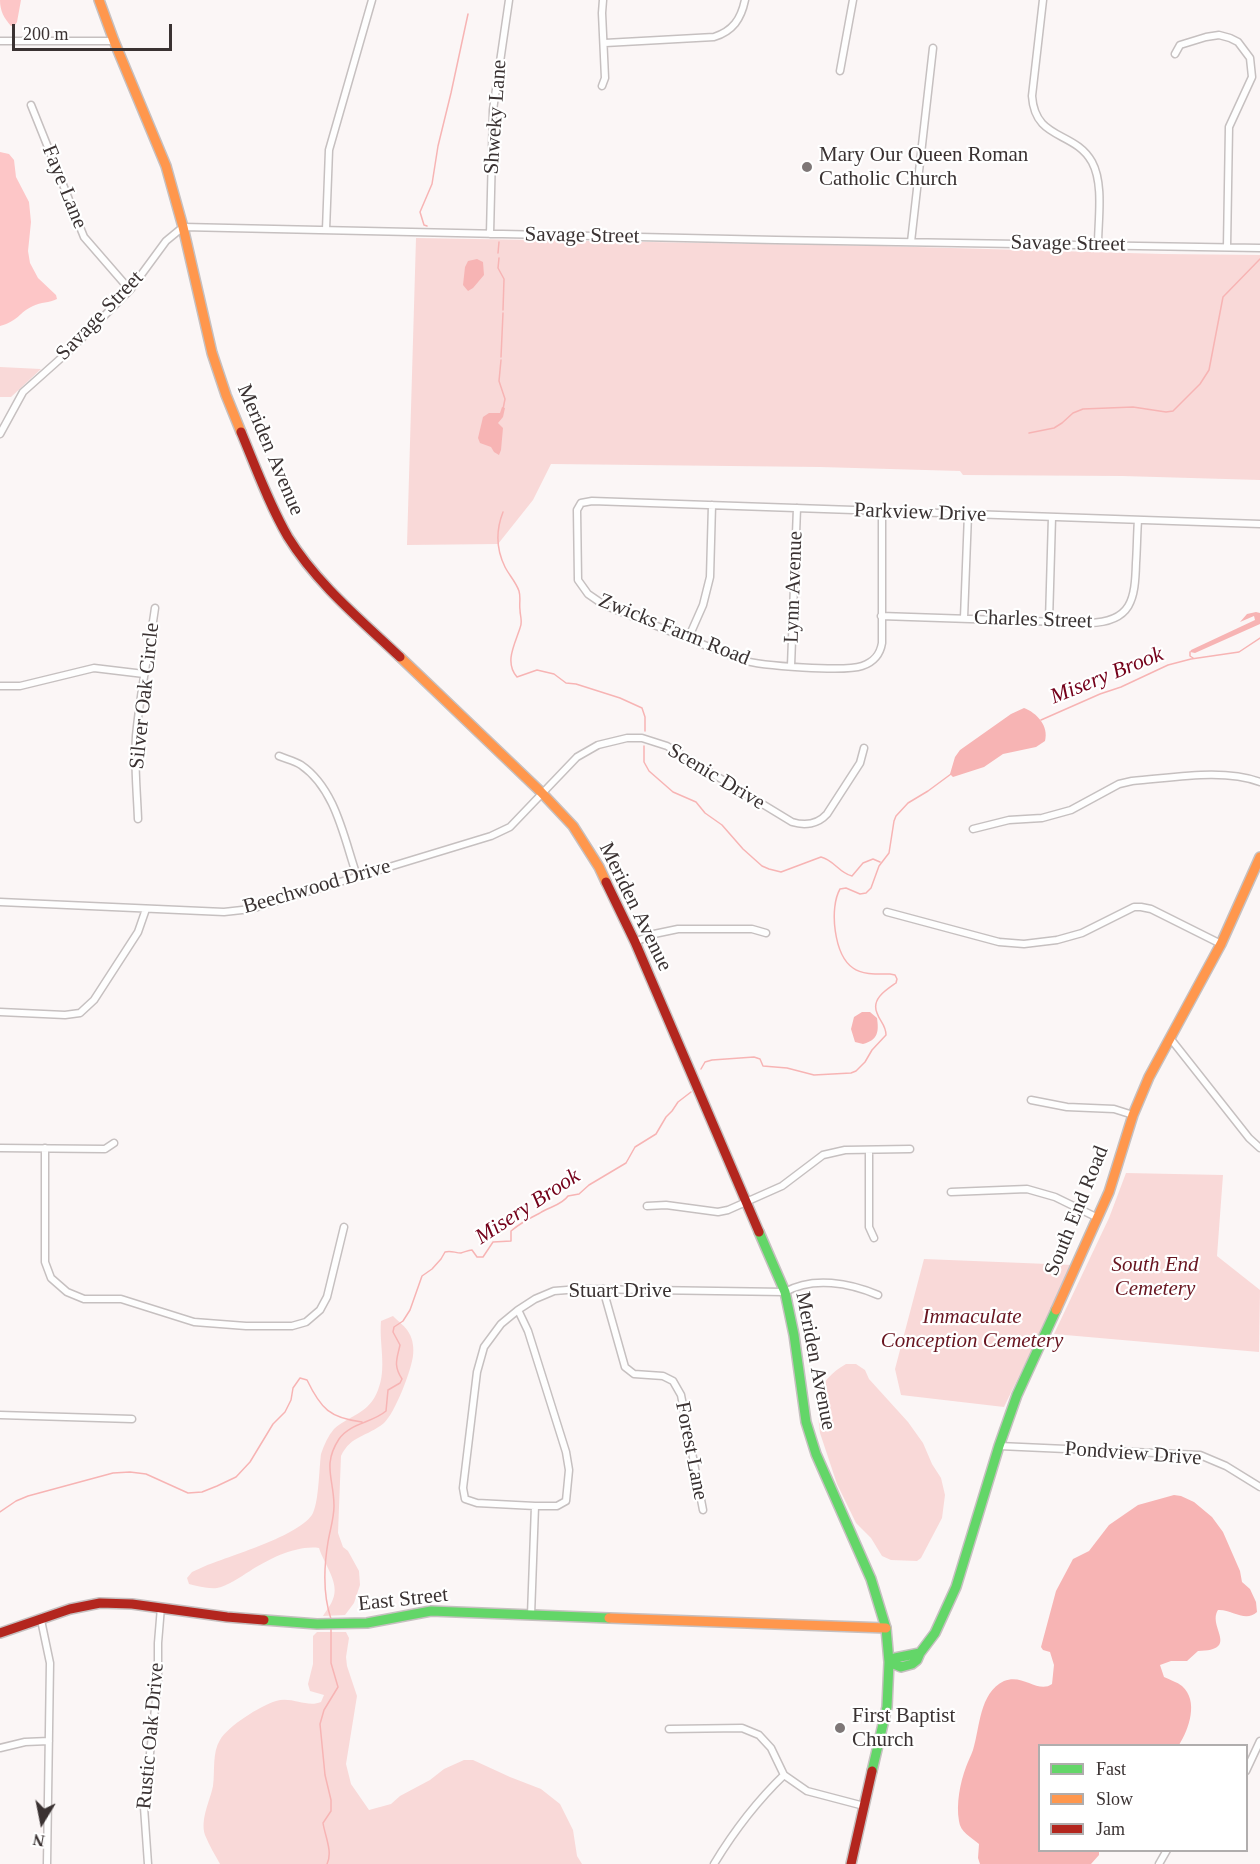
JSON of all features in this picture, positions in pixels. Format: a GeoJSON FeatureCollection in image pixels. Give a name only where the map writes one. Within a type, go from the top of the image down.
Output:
{"type":"FeatureCollection","features":[{"type":"Feature","properties":{"kind":"main road","name":"Meriden Avenue"},"geometry":{"type":"LineString","coordinates":[[99,0],[166,166],[218,372],[264,491],[289,538],[314,573],[336,597],[542,792],[573,826],[599,867],[635,942],[785,1292],[794,1335],[806,1422],[816,1454],[871,1579],[886,1628],[890,1662],[886,1707],[851,1864]]}},
{"type":"Feature","properties":{"kind":"main road","name":"South End Road"},"geometry":{"type":"LineString","coordinates":[[890,1662],[896,1658],[920,1653],[935,1633],[956,1587],[1017,1395],[1109,1192],[1133,1115],[1149,1077],[1221,944],[1260,857]]}},
{"type":"Feature","properties":{"kind":"main road","name":"East Street"},"geometry":{"type":"LineString","coordinates":[[0,1633],[70,1609],[100,1603],[132,1604],[227,1617],[317,1624],[367,1623],[431,1611],[886,1628]]}},
{"type":"Feature","properties":{"kind":"street"},"geometry":{"type":"LineString","coordinates":[[326,230],[329,150],[372,0]]}},
{"type":"Feature","properties":{"kind":"street","name":"Shweky Lane"},"geometry":{"type":"LineString","coordinates":[[490,234],[493,110],[509,0]]}},
{"type":"Feature","properties":{"kind":"street"},"geometry":{"type":"LineString","coordinates":[[602,86],[605,78],[603,0]]}},
{"type":"Feature","properties":{"kind":"street"},"geometry":{"type":"LineString","coordinates":[[605,43],[714,37],[731,29],[739,19],[745,0]]}},
{"type":"Feature","properties":{"kind":"street"},"geometry":{"type":"LineString","coordinates":[[840,72],[853,0]]}},
{"type":"Feature","properties":{"kind":"street"},"geometry":{"type":"LineString","coordinates":[[1043,0],[1032,96],[1033,106],[1045,128],[1076,144],[1092,162],[1099,187],[1098,245]]}},
{"type":"Feature","properties":{"kind":"street"},"geometry":{"type":"LineString","coordinates":[[1175,54],[1180,45],[1200,38],[1219,35],[1238,42],[1250,58],[1252,77],[1229,127],[1227,248]]}},
{"type":"Feature","properties":{"kind":"street"},"geometry":{"type":"LineString","coordinates":[[0,41],[114,41]]}},
{"type":"Feature","properties":{"kind":"street"},"geometry":{"type":"LineString","coordinates":[[911,242],[933,48]]}},
{"type":"Feature","properties":{"kind":"street","name":"Faye Lane"},"geometry":{"type":"LineString","coordinates":[[31,105],[84,237],[130,290]]}},
{"type":"Feature","properties":{"kind":"street","name":"Savage Street"},"geometry":{"type":"LineString","coordinates":[[0,434],[23,392],[69,351],[130,290],[166,242],[183,227],[1260,248]]}},
{"type":"Feature","properties":{"kind":"street","name":"Parkview Drive"},"geometry":{"type":"LineString","coordinates":[[580,584],[577,574],[578,506],[581,503],[599,501],[1260,524]]}},
{"type":"Feature","properties":{"kind":"street"},"geometry":{"type":"LineString","coordinates":[[688,639],[703,605],[710,577],[712,505]]}},
{"type":"Feature","properties":{"kind":"street","name":"Lynn Avenue"},"geometry":{"type":"LineString","coordinates":[[791,666],[797,508]]}},
{"type":"Feature","properties":{"kind":"street","name":"Zwicks Farm Road"},"geometry":{"type":"LineString","coordinates":[[580,584],[588,594],[604,605],[750,663],[858,668],[875,659],[881,650],[883,640],[881,616],[882,512]]}},
{"type":"Feature","properties":{"kind":"street"},"geometry":{"type":"LineString","coordinates":[[964,618],[968,514]]}},
{"type":"Feature","properties":{"kind":"street"},"geometry":{"type":"LineString","coordinates":[[1049,621],[1052,518]]}},
{"type":"Feature","properties":{"kind":"street","name":"Charles Street"},"geometry":{"type":"LineString","coordinates":[[881,616],[1098,623],[1110,620],[1125,610],[1135,591],[1138,520]]}},
{"type":"Feature","properties":{"kind":"street","name":"Silver Oak Circle"},"geometry":{"type":"LineString","coordinates":[[138,819],[136,736],[155,608]]}},
{"type":"Feature","properties":{"kind":"street"},"geometry":{"type":"LineString","coordinates":[[0,686],[20,686],[94,668],[144,674]]}},
{"type":"Feature","properties":{"kind":"street","name":"Scenic Drive"},"geometry":{"type":"LineString","coordinates":[[542,792],[589,749],[608,741],[636,738],[650,740],[675,751],[792,822],[812,823],[827,814],[860,763],[864,748]]}},
{"type":"Feature","properties":{"kind":"street"},"geometry":{"type":"LineString","coordinates":[[279,756],[300,765],[321,784],[336,812],[357,876]]}},
{"type":"Feature","properties":{"kind":"street"},"geometry":{"type":"LineString","coordinates":[[973,829],[1009,820],[1042,818],[1071,810],[1119,784],[1132,781],[1221,775],[1246,777],[1260,782]]}},
{"type":"Feature","properties":{"kind":"street","name":"Beechwood Drive"},"geometry":{"type":"LineString","coordinates":[[0,902],[224,912],[251,909],[491,836],[510,827],[542,792]]}},
{"type":"Feature","properties":{"kind":"street"},"geometry":{"type":"LineString","coordinates":[[887,912],[999,942],[1024,944],[1057,940],[1083,933],[1134,907],[1141,907],[1151,909],[1221,944]]}},
{"type":"Feature","properties":{"kind":"street"},"geometry":{"type":"LineString","coordinates":[[0,1012],[65,1015],[80,1013],[94,1000],[138,932],[146,909]]}},
{"type":"Feature","properties":{"kind":"street"},"geometry":{"type":"LineString","coordinates":[[635,942],[654,934],[678,929],[752,929],[766,933]]}},
{"type":"Feature","properties":{"kind":"street"},"geometry":{"type":"LineString","coordinates":[[1170,1038],[1249,1138],[1260,1148]]}},
{"type":"Feature","properties":{"kind":"street"},"geometry":{"type":"LineString","coordinates":[[1031,1100],[1067,1107],[1114,1109],[1133,1115]]}},
{"type":"Feature","properties":{"kind":"street"},"geometry":{"type":"LineString","coordinates":[[0,1148],[105,1149],[114,1143]]}},
{"type":"Feature","properties":{"kind":"street"},"geometry":{"type":"LineString","coordinates":[[45,1148],[45,1262],[51,1278],[67,1292],[84,1299],[121,1299],[194,1322],[255,1326],[300,1324],[306,1322],[320,1310],[327,1297],[344,1227]]}},
{"type":"Feature","properties":{"kind":"street"},"geometry":{"type":"LineString","coordinates":[[869,1149],[869,1227],[874,1238]]}},
{"type":"Feature","properties":{"kind":"street"},"geometry":{"type":"LineString","coordinates":[[646,1206],[666,1205],[718,1212],[737,1207],[790,1181],[823,1155],[845,1150],[910,1149]]}},
{"type":"Feature","properties":{"kind":"street"},"geometry":{"type":"LineString","coordinates":[[951,1192],[1026,1189],[1055,1197],[1098,1218]]}},
{"type":"Feature","properties":{"kind":"street","name":"Stuart Drive"},"geometry":{"type":"LineString","coordinates":[[535,1506],[477,1503],[465,1498],[463,1488],[477,1372],[484,1347],[501,1324],[535,1299],[554,1292],[580,1288],[785,1292],[812,1284],[830,1283],[849,1285],[878,1295]]}},
{"type":"Feature","properties":{"kind":"street","name":"Forest Lane"},"geometry":{"type":"LineString","coordinates":[[603,1289],[625,1367],[634,1374],[663,1377],[673,1381],[681,1395],[702,1510]]}},
{"type":"Feature","properties":{"kind":"street"},"geometry":{"type":"LineString","coordinates":[[518,1310],[528,1331],[566,1452],[569,1470],[566,1501],[557,1506],[535,1506],[531,1615]]}},
{"type":"Feature","properties":{"kind":"street"},"geometry":{"type":"LineString","coordinates":[[0,1415],[132,1419]]}},
{"type":"Feature","properties":{"kind":"street","name":"Pondview Drive"},"geometry":{"type":"LineString","coordinates":[[999,1446],[1200,1455],[1226,1466],[1260,1487]]}},
{"type":"Feature","properties":{"kind":"street","name":"Rustic Oak Drive"},"geometry":{"type":"LineString","coordinates":[[148,1864],[144,1807],[158,1682],[161,1607]]}},
{"type":"Feature","properties":{"kind":"street"},"geometry":{"type":"LineString","coordinates":[[41,1620],[50,1663],[47,1864]]}},
{"type":"Feature","properties":{"kind":"street"},"geometry":{"type":"LineString","coordinates":[[669,1729],[742,1728],[759,1735],[771,1748],[784,1775],[807,1791],[864,1806]]}},
{"type":"Feature","properties":{"kind":"street"},"geometry":{"type":"LineString","coordinates":[[0,1748],[25,1742],[49,1741]]}},
{"type":"Feature","properties":{"kind":"street"},"geometry":{"type":"LineString","coordinates":[[1248,1767],[1260,1741]]}},
{"type":"Feature","properties":{"kind":"street"},"geometry":{"type":"LineString","coordinates":[[714,1864],[730,1838],[760,1799],[784,1775]]}},
{"type":"Feature","properties":{"kind":"green space"},"geometry":{"type":"Polygon","coordinates":[[[416,238],[1260,255],[1260,480],[963,475],[960,471],[820,467],[551,464],[533,500],[498,544],[407,545],[416,238]]]}},
{"type":"Feature","properties":{"kind":"green space"},"geometry":{"type":"Polygon","coordinates":[[[0,367],[41,369],[11,397],[0,397],[0,367]]]}},
{"type":"Feature","properties":{"kind":"green space","name":"South End Cemetery"},"geometry":{"type":"Polygon","coordinates":[[[1126,1173],[1223,1175],[1217,1256],[1260,1290],[1259,1352],[1054,1334],[1109,1218],[1126,1173]]]}},
{"type":"Feature","properties":{"kind":"green space","name":"Immaculate Conception Cemetery"},"geometry":{"type":"Polygon","coordinates":[[[924,1259],[1073,1265],[1004,1407],[901,1395],[895,1369],[924,1259]]]}},
{"type":"Feature","properties":{"kind":"green space"},"geometry":{"type":"Polygon","coordinates":[[[393,1316],[406,1329],[412,1341],[412,1363],[406,1381],[393,1410],[384,1423],[355,1440],[341,1456],[338,1533],[343,1547],[348,1551],[359,1571],[360,1585],[354,1603],[345,1615],[323,1616],[335,1593],[319,1548],[301,1549],[283,1554],[221,1587],[210,1588],[189,1584],[187,1578],[192,1572],[280,1537],[294,1530],[313,1513],[323,1447],[334,1429],[365,1409],[374,1398],[382,1373],[381,1321],[393,1316]]]}},
{"type":"Feature","properties":{"kind":"green space"},"geometry":{"type":"Polygon","coordinates":[[[846,1364],[856,1364],[865,1370],[869,1379],[908,1422],[923,1443],[941,1478],[945,1495],[942,1518],[921,1558],[917,1561],[891,1560],[882,1556],[871,1538],[856,1523],[837,1484],[820,1433],[816,1399],[828,1378],[846,1364]]]}},
{"type":"Feature","properties":{"kind":"green space"},"geometry":{"type":"Polygon","coordinates":[[[317,1632],[346,1632],[349,1638],[347,1666],[357,1696],[346,1764],[351,1784],[369,1810],[391,1804],[444,1769],[464,1760],[473,1760],[541,1789],[560,1804],[573,1830],[577,1856],[582,1864],[220,1864],[204,1829],[213,1786],[217,1745],[237,1723],[276,1701],[287,1700],[310,1704],[321,1702],[324,1695],[310,1691],[308,1684],[313,1664],[313,1636],[317,1632]]]}},
{"type":"Feature","properties":{"kind":"shaded area"},"geometry":{"type":"Polygon","coordinates":[[[0,0],[21,0],[15,25],[11,26],[4,17],[0,0]]]}},
{"type":"Feature","properties":{"kind":"shaded area"},"geometry":{"type":"Polygon","coordinates":[[[0,152],[9,154],[14,160],[16,177],[29,202],[31,222],[28,251],[30,263],[38,278],[56,295],[57,299],[33,306],[11,322],[0,326],[0,152]]]}},
{"type":"Feature","properties":{"kind":"shaded area"},"geometry":{"type":"Polygon","coordinates":[[[477,259],[483,262],[484,275],[468,291],[463,285],[465,267],[468,261],[477,259]]]}},
{"type":"Feature","properties":{"kind":"shaded area"},"geometry":{"type":"Polygon","coordinates":[[[502,407],[505,408],[503,417],[498,423],[503,428],[499,455],[491,447],[480,443],[478,438],[483,417],[489,413],[500,413],[502,407]]]}},
{"type":"Feature","properties":{"kind":"shaded area"},"geometry":{"type":"Polygon","coordinates":[[[1260,613],[1260,624],[1195,653],[1190,652],[1255,620],[1254,616],[1240,622],[1247,614],[1260,613]]]}},
{"type":"Feature","properties":{"kind":"shaded area"},"geometry":{"type":"Polygon","coordinates":[[[1024,708],[1033,713],[1044,725],[1045,741],[1036,747],[1003,754],[984,767],[953,777],[950,774],[955,757],[960,750],[1011,714],[1024,708]]]}},
{"type":"Feature","properties":{"kind":"shaded area"},"geometry":{"type":"Polygon","coordinates":[[[862,1012],[870,1012],[877,1018],[878,1027],[875,1038],[863,1044],[855,1042],[851,1029],[854,1017],[862,1012]]]}},
{"type":"Feature","properties":{"kind":"shaded area"},"geometry":{"type":"Polygon","coordinates":[[[1174,1495],[1181,1496],[1194,1502],[1212,1517],[1223,1532],[1240,1571],[1242,1582],[1250,1589],[1256,1602],[1257,1612],[1243,1616],[1218,1610],[1216,1623],[1220,1642],[1218,1647],[1198,1651],[1187,1661],[1171,1661],[1160,1665],[1164,1677],[1182,1686],[1190,1699],[1191,1715],[1180,1744],[1038,1744],[1038,1852],[1099,1852],[1091,1864],[980,1864],[979,1844],[961,1828],[958,1808],[962,1780],[973,1750],[985,1702],[996,1687],[1011,1679],[1041,1687],[1052,1684],[1054,1665],[1050,1652],[1041,1647],[1056,1591],[1073,1559],[1089,1551],[1109,1525],[1138,1505],[1174,1495]]]}},
{"type":"Feature","properties":{"kind":"waterway"},"geometry":{"type":"LineString","coordinates":[[427,226],[424,225],[420,212],[432,184],[438,146],[468,14]]}},
{"type":"Feature","properties":{"kind":"waterway"},"geometry":{"type":"LineString","coordinates":[[498,253],[499,242]]}},
{"type":"Feature","properties":{"kind":"waterway"},"geometry":{"type":"LineString","coordinates":[[499,258],[498,268],[504,279],[503,310]]}},
{"type":"Feature","properties":{"kind":"waterway"},"geometry":{"type":"LineString","coordinates":[[1029,433],[1054,428],[1073,413],[1083,409],[1133,407],[1173,411],[1200,384],[1209,370],[1223,297],[1260,259]]}},
{"type":"Feature","properties":{"kind":"waterway"},"geometry":{"type":"LineString","coordinates":[[501,357],[503,313]]}},
{"type":"Feature","properties":{"kind":"waterway"},"geometry":{"type":"LineString","coordinates":[[501,360],[499,381],[505,399],[503,409]]}},
{"type":"Feature","properties":{"kind":"waterway"},"geometry":{"type":"LineString","coordinates":[[503,512],[498,533],[500,553],[520,596],[521,624],[512,653],[513,671],[517,677],[537,670],[554,674],[566,683],[620,698],[642,708],[645,717],[645,731]]}},
{"type":"Feature","properties":{"kind":"waterway","name":"Misery Brook"},"geometry":{"type":"LineString","coordinates":[[1041,720],[1168,665],[1239,652],[1260,638]]}},
{"type":"Feature","properties":{"kind":"waterway","name":"Misery Brook"},"geometry":{"type":"LineString","coordinates":[[1190,652],[1193,658]]}},
{"type":"Feature","properties":{"kind":"waterway"},"geometry":{"type":"LineString","coordinates":[[644,746],[644,762],[649,771],[673,792],[696,802],[762,866],[781,872],[821,857],[852,876],[863,863],[873,859],[880,862]]}},
{"type":"Feature","properties":{"kind":"waterway","name":"Misery Brook"},"geometry":{"type":"LineString","coordinates":[[701,1069],[705,1062],[712,1060],[754,1057],[760,1059],[763,1066],[787,1068],[814,1075],[851,1073],[865,1062],[872,1050],[886,1035],[877,1013],[876,1003],[880,995],[896,983],[897,979],[895,975],[890,974],[861,972],[847,962],[841,953],[835,931],[837,897],[840,889],[846,888],[860,894],[866,893],[871,888],[879,866],[889,853],[896,816],[908,803],[951,774]]}},
{"type":"Feature","properties":{"kind":"waterway","name":"Misery Brook"},"geometry":{"type":"LineString","coordinates":[[331,1619],[325,1580],[334,1510],[330,1472],[331,1457],[339,1439],[344,1434],[386,1411],[388,1390],[400,1383],[402,1379],[397,1366],[400,1345],[393,1332],[394,1327],[403,1321],[410,1310],[422,1276],[432,1269],[445,1252],[461,1253],[472,1250],[477,1257],[483,1257],[493,1242],[511,1241],[511,1231],[521,1224],[559,1204],[568,1196],[579,1194],[589,1185],[626,1163],[635,1147],[656,1134],[678,1102],[691,1092]]}},
{"type":"Feature","properties":{"kind":"waterway"},"geometry":{"type":"LineString","coordinates":[[0,1512],[28,1496],[113,1473],[146,1474],[188,1493],[202,1492],[217,1486],[236,1477],[250,1462],[273,1424],[285,1412],[291,1400],[293,1388],[300,1378],[307,1380],[322,1405],[334,1415],[362,1422]]}},
{"type":"Feature","properties":{"kind":"waterway","name":"Misery Brook"},"geometry":{"type":"LineString","coordinates":[[327,1864],[329,1849],[323,1823],[331,1811],[331,1800],[325,1775],[320,1724],[324,1710],[338,1687],[331,1663],[331,1629]]}},
{"type":"Feature","properties":{"kind":"traffic: fast"},"geometry":{"type":"LineString","coordinates":[[759,1232],[785,1292],[794,1335],[806,1422],[816,1454],[871,1579],[886,1628],[889,1662],[887,1707],[872,1771]]}},
{"type":"Feature","properties":{"kind":"traffic: fast"},"geometry":{"type":"LineString","coordinates":[[920,1653],[895,1658],[889,1662],[901,1667],[912,1664],[935,1633],[956,1587],[1017,1395],[1056,1310]]}},
{"type":"Feature","properties":{"kind":"traffic: fast"},"geometry":{"type":"LineString","coordinates":[[264,1620],[317,1624],[367,1623],[431,1611],[609,1618]]}},
{"type":"Feature","properties":{"kind":"traffic: slow"},"geometry":{"type":"LineString","coordinates":[[99,0],[166,166],[183,227],[212,353],[241,432]]}},
{"type":"Feature","properties":{"kind":"traffic: slow"},"geometry":{"type":"LineString","coordinates":[[400,657],[541,792],[573,826],[606,882]]}},
{"type":"Feature","properties":{"kind":"traffic: slow"},"geometry":{"type":"LineString","coordinates":[[1056,1310],[1109,1192],[1133,1115],[1149,1077],[1221,944],[1260,857]]}},
{"type":"Feature","properties":{"kind":"traffic: slow"},"geometry":{"type":"LineString","coordinates":[[609,1618],[886,1628]]}},
{"type":"Feature","properties":{"kind":"traffic: jam"},"geometry":{"type":"LineString","coordinates":[[241,432],[275,512],[300,554],[340,601],[400,657]]}},
{"type":"Feature","properties":{"kind":"traffic: jam"},"geometry":{"type":"LineString","coordinates":[[606,882],[635,942],[759,1232]]}},
{"type":"Feature","properties":{"kind":"traffic: jam"},"geometry":{"type":"LineString","coordinates":[[0,1633],[70,1609],[100,1603],[132,1604],[264,1620]]}},
{"type":"Feature","properties":{"kind":"traffic: jam"},"geometry":{"type":"LineString","coordinates":[[851,1864],[872,1771]]}},
{"type":"Feature","properties":{"kind":"place","name":"Mary Our Queen Roman Catholic Church"},"geometry":{"type":"Point","coordinates":[807,167]}},
{"type":"Feature","properties":{"kind":"place","name":"First Baptist Church"},"geometry":{"type":"Point","coordinates":[840,1728]}}]}
